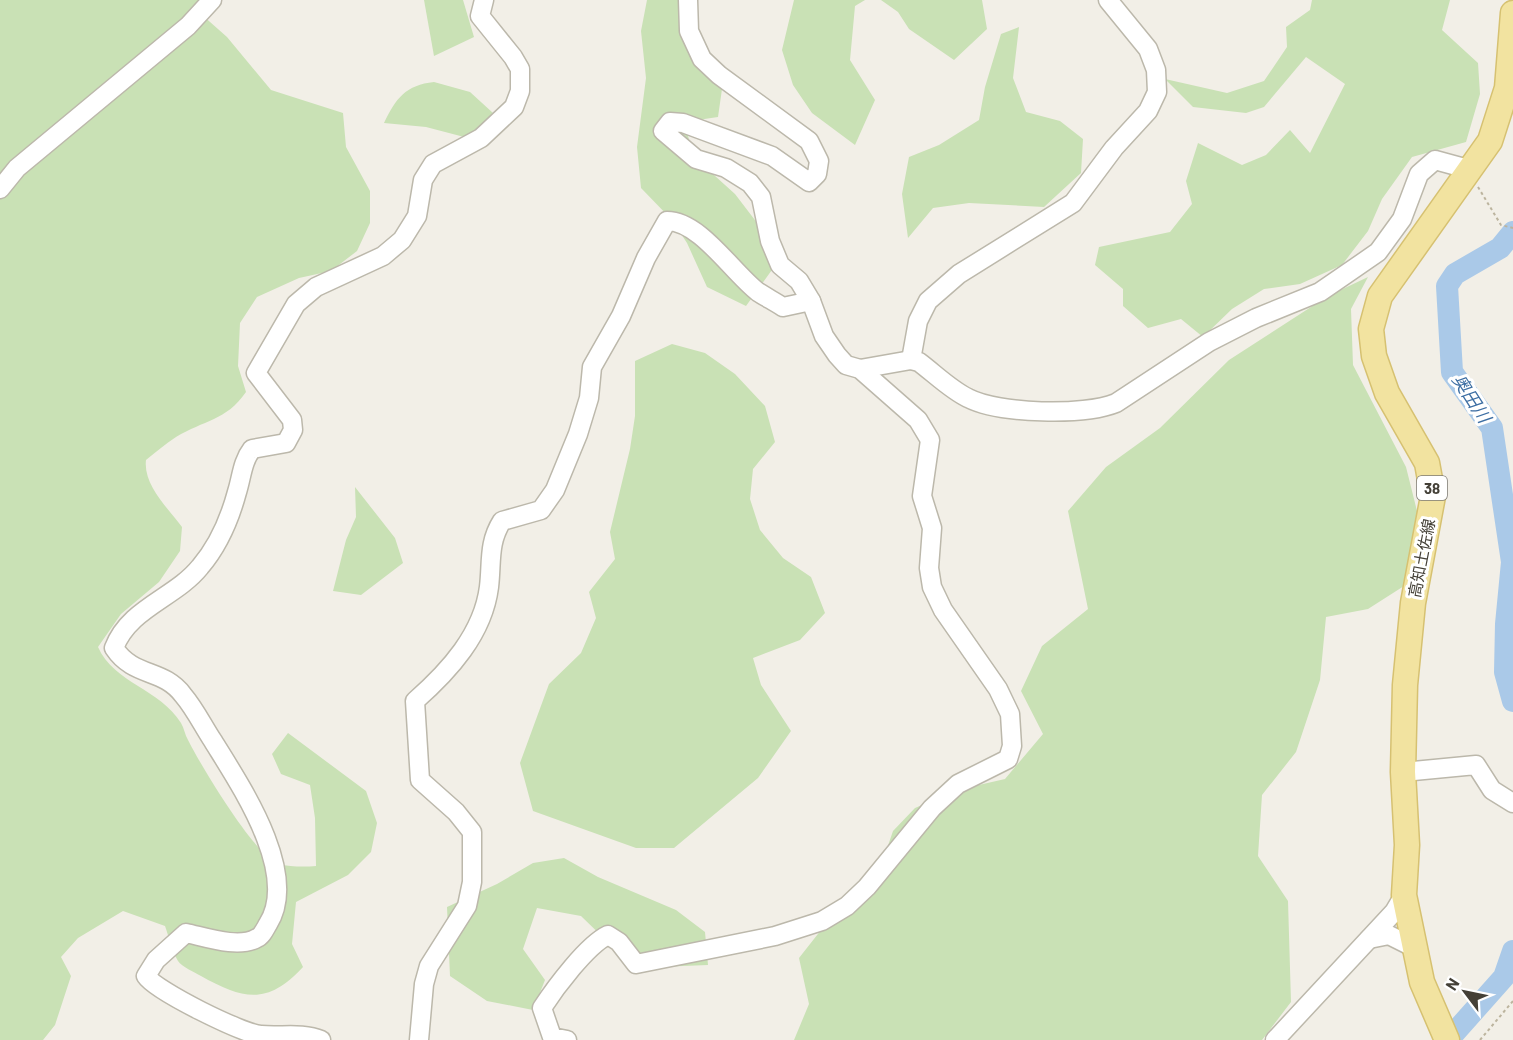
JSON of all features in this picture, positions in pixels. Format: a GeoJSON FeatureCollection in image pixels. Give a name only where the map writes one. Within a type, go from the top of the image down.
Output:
{"type":"FeatureCollection","features":[{"type":"Feature","properties":{"kind":"main road","name":"高知土佐線"},"geometry":{"type":"LineString","coordinates":[[1448,1040],[1422,982],[1404,895],[1407,845],[1403,772],[1405,685],[1413,603],[1433,496],[1427,463],[1386,393],[1374,356],[1371,329],[1380,296],[1490,141],[1507,88],[1513,13]]}},
{"type":"Feature","properties":{"kind":"street"},"geometry":{"type":"LineString","coordinates":[[0,189],[17,168],[181,32],[212,0]]}},
{"type":"Feature","properties":{"kind":"street"},"geometry":{"type":"LineString","coordinates":[[321,1040],[310,1036],[259,1035],[173,998],[146,976],[156,960],[186,933],[229,941],[248,942],[259,938],[274,914],[277,892],[263,828],[230,769],[183,694],[170,682],[129,666],[114,648],[118,636],[137,616],[200,567],[225,527],[237,492],[244,459],[252,449],[286,443],[293,430],[292,420],[256,373],[296,304],[316,287],[383,256],[402,240],[417,216],[423,180],[433,164],[481,138],[514,107],[520,90],[520,69],[480,16],[484,0]]}},
{"type":"Feature","properties":{"kind":"street"},"geometry":{"type":"LineString","coordinates":[[567,1040],[552,1036],[542,1008],[556,986],[598,940],[609,935],[619,942],[636,964],[775,936],[822,921],[847,906],[867,887],[932,808],[958,784],[1008,759],[1012,746],[1010,714],[998,689],[943,610],[932,587],[929,568],[932,528],[922,496],[930,440],[918,420],[860,369],[846,364],[837,355],[824,336],[811,301],[799,281],[780,265],[770,241],[761,196],[750,183],[726,168],[696,159],[663,131],[670,122],[683,123],[772,156],[809,182],[817,174],[819,161],[809,141],[719,75],[702,59],[689,31],[688,0]]}},
{"type":"Feature","properties":{"kind":"street"},"geometry":{"type":"LineString","coordinates":[[911,360],[918,321],[928,301],[959,274],[1073,202],[1114,148],[1148,111],[1157,92],[1156,70],[1148,49],[1108,0]]}},
{"type":"Feature","properties":{"kind":"street"},"geometry":{"type":"LineString","coordinates":[[860,369],[911,360],[919,362],[968,398],[988,405],[1067,413],[1103,408],[1116,403],[1209,342],[1256,318],[1320,292],[1371,257],[1402,219],[1419,174],[1435,160],[1468,169]]}},
{"type":"Feature","properties":{"kind":"street"},"geometry":{"type":"LineString","coordinates":[[419,1040],[424,984],[429,966],[467,906],[472,882],[472,832],[456,812],[420,780],[415,701],[454,663],[475,631],[489,590],[492,536],[501,520],[517,519],[541,510],[555,490],[589,398],[592,367],[621,316],[646,258],[667,221],[676,221],[697,232],[758,291],[783,307],[811,301]]}},
{"type":"Feature","properties":{"kind":"street"},"geometry":{"type":"LineString","coordinates":[[1403,772],[1476,765],[1492,790],[1513,803]]}},
{"type":"Feature","properties":{"kind":"street"},"geometry":{"type":"LineString","coordinates":[[1275,1040],[1394,912],[1404,895]]}},
{"type":"Feature","properties":{"kind":"street"},"geometry":{"type":"LineString","coordinates":[[1369,939],[1389,935],[1415,948]]}},
{"type":"Feature","properties":{"kind":"path"},"geometry":{"type":"LineString","coordinates":[[1468,169],[1501,225],[1513,228]]}},
{"type":"Feature","properties":{"kind":"path"},"geometry":{"type":"LineString","coordinates":[[1480,1040],[1513,1001]]}},
{"type":"Feature","properties":{"kind":"green space"},"geometry":{"type":"Polygon","coordinates":[[[0,0],[213,0],[201,14],[227,37],[271,90],[343,113],[346,147],[370,191],[370,223],[357,251],[331,271],[299,278],[257,297],[240,323],[238,366],[246,392],[238,402],[222,415],[176,437],[146,460],[148,478],[152,487],[182,527],[180,551],[159,582],[121,614],[98,647],[115,669],[172,711],[229,809],[269,858],[283,865],[316,866],[315,818],[310,785],[281,774],[272,754],[288,733],[366,791],[377,823],[371,852],[348,875],[296,902],[292,944],[303,967],[278,988],[267,993],[243,994],[216,984],[188,969],[178,961],[165,926],[123,911],[78,938],[61,957],[71,976],[55,1025],[43,1040],[0,1040],[0,0]]]}},
{"type":"Feature","properties":{"kind":"green space"},"geometry":{"type":"Polygon","coordinates":[[[424,0],[463,0],[474,37],[434,56],[424,0]]]}},
{"type":"Feature","properties":{"kind":"green space"},"geometry":{"type":"Polygon","coordinates":[[[647,0],[689,0],[681,25],[694,64],[722,89],[718,117],[684,122],[694,157],[735,194],[761,228],[774,267],[746,306],[707,287],[687,243],[672,220],[641,188],[637,147],[646,78],[641,31],[647,0]]]}},
{"type":"Feature","properties":{"kind":"green space"},"geometry":{"type":"Polygon","coordinates":[[[794,0],[865,0],[855,6],[850,60],[875,100],[855,145],[812,113],[793,85],[782,50],[794,0]]]}},
{"type":"Feature","properties":{"kind":"green space"},"geometry":{"type":"Polygon","coordinates":[[[881,0],[982,0],[987,29],[954,60],[909,29],[898,12],[881,0]]]}},
{"type":"Feature","properties":{"kind":"green space"},"geometry":{"type":"Polygon","coordinates":[[[1312,0],[1450,0],[1442,30],[1478,63],[1480,94],[1466,142],[1412,157],[1382,199],[1368,231],[1342,265],[1300,284],[1264,289],[1232,309],[1203,337],[1181,319],[1148,328],[1123,306],[1123,289],[1095,265],[1099,247],[1170,232],[1192,204],[1186,181],[1198,143],[1242,165],[1266,155],[1290,130],[1310,153],[1345,84],[1306,57],[1264,107],[1246,113],[1193,107],[1165,79],[1227,93],[1264,81],[1287,47],[1286,27],[1310,10],[1312,0]]]}},
{"type":"Feature","properties":{"kind":"green space"},"geometry":{"type":"Polygon","coordinates":[[[1019,27],[1013,78],[1026,112],[1060,121],[1083,139],[1081,173],[1044,207],[969,203],[933,208],[908,238],[902,194],[909,157],[939,145],[979,120],[985,87],[1001,34],[1019,27]]]}},
{"type":"Feature","properties":{"kind":"green space"},"geometry":{"type":"Polygon","coordinates":[[[434,82],[470,92],[493,113],[494,130],[468,138],[426,127],[384,123],[403,94],[416,86],[434,82]]]}},
{"type":"Feature","properties":{"kind":"green space"},"geometry":{"type":"Polygon","coordinates":[[[1368,277],[1351,309],[1353,365],[1406,467],[1418,515],[1404,586],[1368,609],[1326,617],[1320,680],[1296,752],[1262,795],[1258,856],[1288,901],[1291,1002],[1262,1040],[794,1040],[809,1004],[799,958],[825,925],[879,872],[893,831],[915,808],[957,790],[1005,779],[1043,734],[1021,691],[1042,646],[1088,609],[1068,511],[1106,467],[1160,428],[1229,360],[1328,296],[1368,277]]]}},
{"type":"Feature","properties":{"kind":"green space"},"geometry":{"type":"Polygon","coordinates":[[[672,344],[705,353],[735,374],[765,406],[775,442],[753,469],[750,499],[760,530],[783,558],[811,577],[825,613],[800,640],[753,658],[761,685],[791,731],[758,778],[674,848],[636,848],[533,811],[520,763],[549,684],[581,653],[596,618],[589,592],[615,559],[610,532],[630,449],[635,416],[635,361],[672,344]]]}},
{"type":"Feature","properties":{"kind":"green space"},"geometry":{"type":"Polygon","coordinates":[[[355,487],[395,538],[403,563],[361,595],[333,591],[346,540],[356,517],[355,487]]]}},
{"type":"Feature","properties":{"kind":"green space"},"geometry":{"type":"Polygon","coordinates":[[[1513,614],[1513,694],[1507,629],[1513,614]]]}},
{"type":"Feature","properties":{"kind":"green space"},"geometry":{"type":"Polygon","coordinates":[[[564,858],[598,877],[676,910],[705,932],[708,965],[658,967],[616,950],[581,916],[537,908],[523,949],[545,980],[533,1010],[487,1001],[450,976],[447,907],[497,884],[533,863],[564,858]]]}},
{"type":"Feature","properties":{"kind":"waterway","name":"奥田川"},"geometry":{"type":"LineString","coordinates":[[1513,232],[1500,248],[1455,274],[1447,286],[1452,372],[1492,428],[1512,562],[1506,624],[1505,672],[1513,701]]}},
{"type":"Feature","properties":{"kind":"waterway","name":"奥田川"},"geometry":{"type":"LineString","coordinates":[[1448,1040],[1504,977],[1513,951]]}}]}
